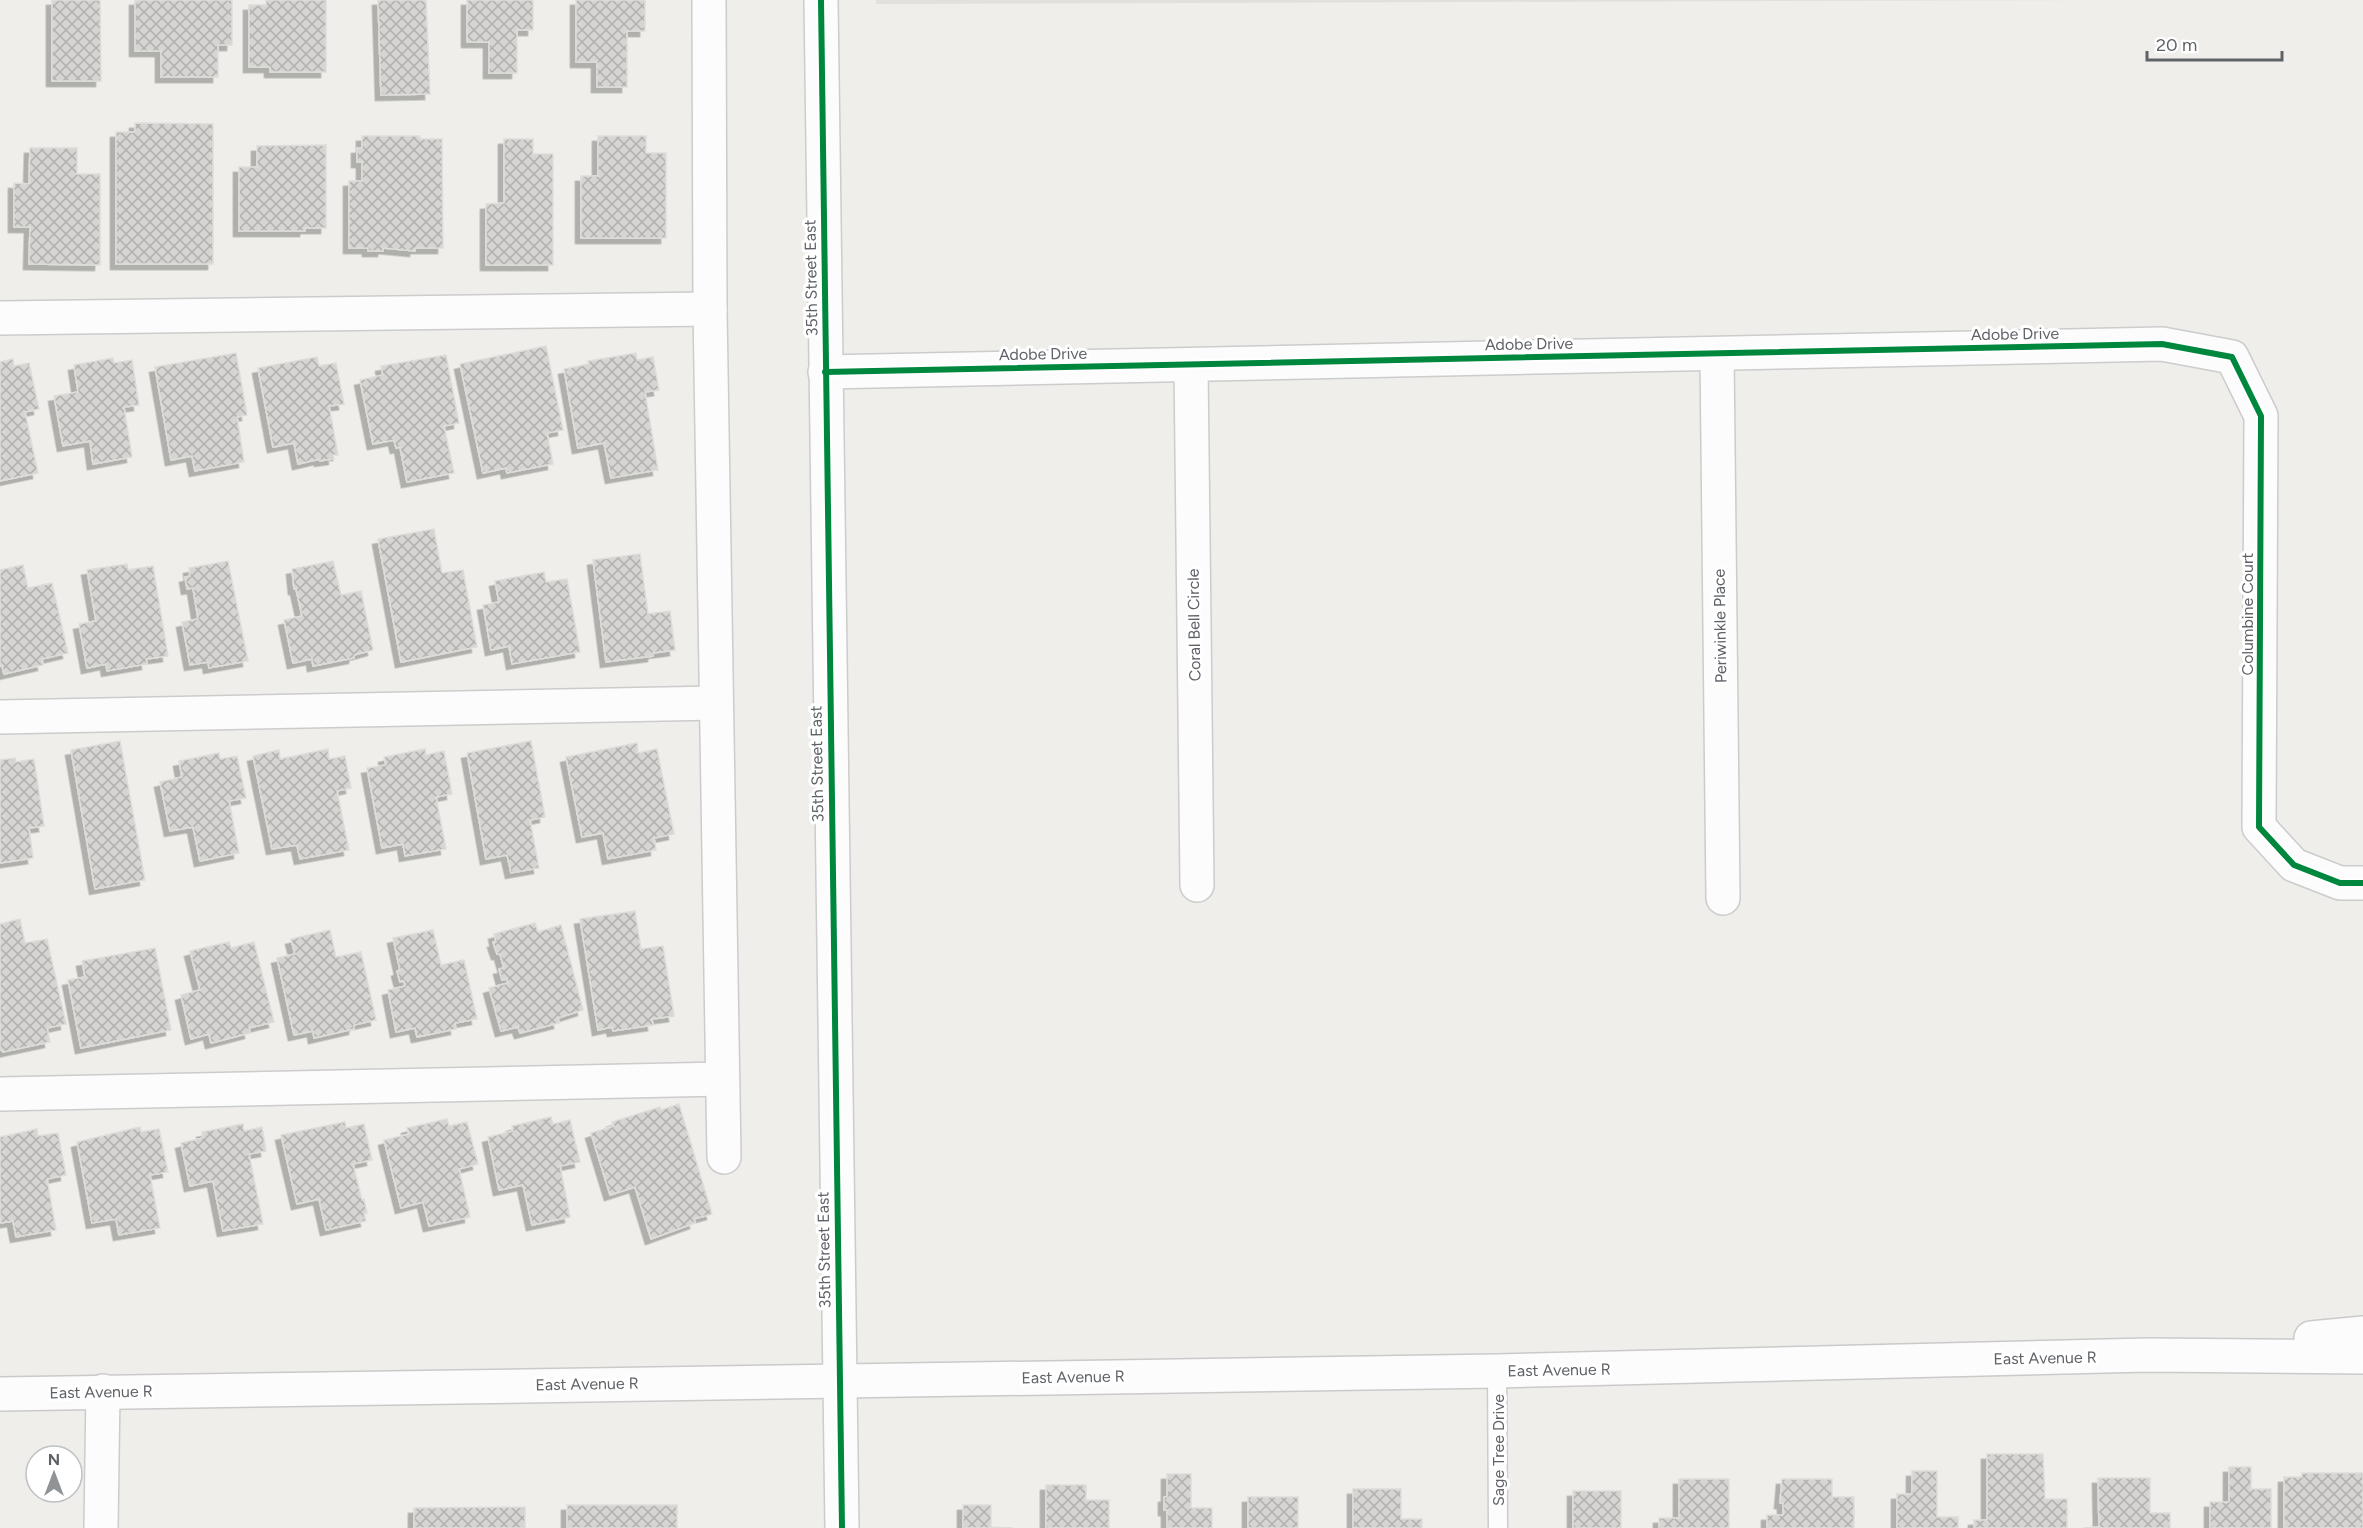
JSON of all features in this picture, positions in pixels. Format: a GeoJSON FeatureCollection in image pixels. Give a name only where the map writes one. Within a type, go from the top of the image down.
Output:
{"type":"FeatureCollection","features":[{"type":"Feature","properties":{"kind":"street"},"geometry":{"type":"LineString","coordinates":[[709,0],[710,309],[724,1157]]}},
{"type":"Feature","properties":{"kind":"street","name":"35th Street East"},"geometry":{"type":"LineString","coordinates":[[821,0],[842,1528]]}},
{"type":"Feature","properties":{"kind":"street"},"geometry":{"type":"LineString","coordinates":[[0,318],[710,309]]}},
{"type":"Feature","properties":{"kind":"street","name":"Adobe Drive"},"geometry":{"type":"LineString","coordinates":[[825,372],[2162,344],[2232,357]]}},
{"type":"Feature","properties":{"kind":"street","name":"Periwinkle Place"},"geometry":{"type":"LineString","coordinates":[[1717,354],[1723,898]]}},
{"type":"Feature","properties":{"kind":"street","name":"Columbine Court"},"geometry":{"type":"LineString","coordinates":[[2232,357],[2261,417],[2259,827],[2294,866],[2340,883],[2363,883]]}},
{"type":"Feature","properties":{"kind":"street","name":"Coral Bell Circle"},"geometry":{"type":"LineString","coordinates":[[1191,365],[1197,885]]}},
{"type":"Feature","properties":{"kind":"street"},"geometry":{"type":"LineString","coordinates":[[0,717],[716,703]]}},
{"type":"Feature","properties":{"kind":"street"},"geometry":{"type":"LineString","coordinates":[[0,1094],[722,1079]]}},
{"type":"Feature","properties":{"kind":"street","name":"East Avenue R"},"geometry":{"type":"LineString","coordinates":[[2147,1355],[2363,1333]]}},
{"type":"Feature","properties":{"kind":"street","name":"East Avenue R"},"geometry":{"type":"LineString","coordinates":[[0,1394],[1497,1371],[2147,1355],[2363,1357]]}},
{"type":"Feature","properties":{"kind":"street"},"geometry":{"type":"LineString","coordinates":[[101,1528],[103,1391]]}},
{"type":"Feature","properties":{"kind":"lane","name":"Sage Tree Drive"},"geometry":{"type":"LineString","coordinates":[[1497,1371],[1498,1528]]}},
{"type":"Feature","properties":{"kind":"shaded area"},"geometry":{"type":"Polygon","coordinates":[[[876,0],[2096,0],[876,4],[876,0]]]}},
{"type":"Feature","properties":{"kind":"building"},"geometry":{"type":"Polygon","coordinates":[[[52,0],[100,0],[101,81],[52,81],[52,0]]]}},
{"type":"Feature","properties":{"kind":"building"},"geometry":{"type":"Polygon","coordinates":[[[135,0],[232,0],[232,45],[218,45],[218,77],[161,77],[161,51],[135,51],[135,0]]]}},
{"type":"Feature","properties":{"kind":"building"},"geometry":{"type":"Polygon","coordinates":[[[266,0],[326,0],[326,72],[270,72],[270,67],[249,67],[249,5],[266,5],[266,0]]]}},
{"type":"Feature","properties":{"kind":"building"},"geometry":{"type":"Polygon","coordinates":[[[378,0],[426,0],[430,94],[381,95],[378,0]]]}},
{"type":"Feature","properties":{"kind":"building"},"geometry":{"type":"Polygon","coordinates":[[[467,0],[533,0],[533,30],[517,30],[517,73],[489,73],[489,42],[467,42],[467,0]]]}},
{"type":"Feature","properties":{"kind":"building"},"geometry":{"type":"Polygon","coordinates":[[[576,0],[645,0],[645,31],[627,31],[627,87],[597,87],[597,62],[576,62],[576,0]]]}},
{"type":"Feature","properties":{"kind":"building"},"geometry":{"type":"Polygon","coordinates":[[[135,123],[213,124],[213,264],[116,264],[116,132],[135,132],[135,123]]]}},
{"type":"Feature","properties":{"kind":"building"},"geometry":{"type":"Polygon","coordinates":[[[362,136],[420,136],[420,139],[442,139],[443,248],[415,248],[415,251],[383,248],[383,251],[368,251],[368,248],[349,248],[349,181],[362,181],[362,162],[357,162],[357,148],[362,148],[362,136]]]}},
{"type":"Feature","properties":{"kind":"building"},"geometry":{"type":"Polygon","coordinates":[[[598,136],[646,136],[646,153],[666,153],[666,238],[581,238],[581,176],[598,176],[598,136]]]}},
{"type":"Feature","properties":{"kind":"building"},"geometry":{"type":"Polygon","coordinates":[[[504,139],[533,139],[533,154],[553,154],[553,265],[486,265],[486,204],[504,203],[504,139]]]}},
{"type":"Feature","properties":{"kind":"building"},"geometry":{"type":"Polygon","coordinates":[[[326,145],[326,228],[305,228],[305,231],[239,231],[239,167],[257,167],[257,146],[326,145]]]}},
{"type":"Feature","properties":{"kind":"building"},"geometry":{"type":"Polygon","coordinates":[[[30,148],[77,148],[77,174],[100,174],[100,265],[29,264],[30,227],[14,227],[14,183],[29,184],[30,148]]]}},
{"type":"Feature","properties":{"kind":"building"},"geometry":{"type":"Polygon","coordinates":[[[546,346],[563,430],[547,433],[553,464],[507,473],[506,468],[483,473],[460,364],[546,346]]]}},
{"type":"Feature","properties":{"kind":"building"},"geometry":{"type":"Polygon","coordinates":[[[236,353],[247,415],[237,417],[244,462],[195,471],[192,456],[171,460],[155,367],[236,353]]]}},
{"type":"Feature","properties":{"kind":"building"},"geometry":{"type":"Polygon","coordinates":[[[636,353],[637,360],[653,357],[659,390],[645,392],[658,470],[611,478],[604,443],[578,448],[564,369],[589,364],[588,361],[636,353]]]}},
{"type":"Feature","properties":{"kind":"building"},"geometry":{"type":"Polygon","coordinates":[[[446,355],[459,423],[444,426],[454,473],[407,482],[400,447],[396,448],[394,440],[373,444],[360,380],[383,375],[381,366],[446,355]]]}},
{"type":"Feature","properties":{"kind":"building"},"geometry":{"type":"Polygon","coordinates":[[[317,357],[319,366],[336,363],[344,404],[329,406],[338,455],[333,455],[334,459],[320,461],[320,459],[298,464],[294,443],[273,447],[258,368],[317,357]]]}},
{"type":"Feature","properties":{"kind":"building"},"geometry":{"type":"Polygon","coordinates":[[[113,358],[114,363],[132,360],[139,405],[124,407],[132,457],[93,464],[90,441],[63,446],[54,396],[78,392],[74,365],[113,358]]]}},
{"type":"Feature","properties":{"kind":"building"},"geometry":{"type":"Polygon","coordinates":[[[13,359],[14,366],[29,363],[39,409],[25,412],[38,473],[0,481],[0,362],[13,359]]]}},
{"type":"Feature","properties":{"kind":"building"},"geometry":{"type":"Polygon","coordinates":[[[434,529],[442,573],[463,570],[477,647],[401,662],[378,539],[434,529]]]}},
{"type":"Feature","properties":{"kind":"building"},"geometry":{"type":"Polygon","coordinates":[[[640,554],[648,614],[670,611],[675,650],[653,653],[653,656],[606,662],[593,560],[640,554]]]}},
{"type":"Feature","properties":{"kind":"building"},"geometry":{"type":"Polygon","coordinates":[[[228,561],[248,661],[209,668],[208,662],[190,665],[182,622],[198,619],[193,588],[187,589],[185,577],[190,576],[189,568],[228,561]]]}},
{"type":"Feature","properties":{"kind":"building"},"geometry":{"type":"Polygon","coordinates":[[[333,561],[341,595],[361,591],[373,650],[354,655],[354,658],[313,666],[312,659],[293,663],[284,620],[302,616],[296,589],[294,589],[292,569],[333,561]]]}},
{"type":"Feature","properties":{"kind":"building"},"geometry":{"type":"Polygon","coordinates":[[[127,564],[128,570],[153,566],[168,656],[146,659],[147,664],[107,671],[106,664],[87,668],[79,624],[96,621],[87,570],[127,564]]]}},
{"type":"Feature","properties":{"kind":"building"},"geometry":{"type":"Polygon","coordinates":[[[23,565],[28,588],[52,583],[68,653],[42,659],[43,665],[4,674],[0,666],[0,570],[23,565]]]}},
{"type":"Feature","properties":{"kind":"building"},"geometry":{"type":"Polygon","coordinates":[[[544,572],[546,582],[567,579],[580,652],[512,664],[509,646],[491,650],[483,605],[499,602],[495,581],[544,572]]]}},
{"type":"Feature","properties":{"kind":"building"},"geometry":{"type":"Polygon","coordinates":[[[120,741],[145,880],[95,889],[71,750],[120,741]]]}},
{"type":"Feature","properties":{"kind":"building"},"geometry":{"type":"Polygon","coordinates":[[[531,741],[545,817],[530,820],[539,868],[511,873],[507,855],[486,859],[467,753],[531,741]]]}},
{"type":"Feature","properties":{"kind":"building"},"geometry":{"type":"Polygon","coordinates":[[[637,743],[638,753],[657,749],[674,834],[654,838],[656,850],[608,859],[603,833],[582,837],[566,757],[637,743]]]}},
{"type":"Feature","properties":{"kind":"building"},"geometry":{"type":"Polygon","coordinates":[[[328,749],[329,759],[345,756],[351,788],[337,791],[349,850],[300,859],[297,845],[272,849],[253,756],[279,750],[280,759],[328,749]]]}},
{"type":"Feature","properties":{"kind":"building"},"geometry":{"type":"Polygon","coordinates":[[[425,749],[426,755],[444,751],[452,794],[436,797],[446,849],[405,856],[403,844],[382,848],[367,768],[386,765],[384,757],[425,749]]]}},
{"type":"Feature","properties":{"kind":"building"},"geometry":{"type":"Polygon","coordinates":[[[219,753],[220,759],[237,756],[246,798],[229,801],[239,853],[200,861],[193,827],[170,831],[160,782],[182,777],[179,761],[219,753]]]}},
{"type":"Feature","properties":{"kind":"building"},"geometry":{"type":"Polygon","coordinates":[[[15,758],[16,762],[34,759],[44,826],[29,828],[33,858],[0,863],[0,760],[15,758]]]}},
{"type":"Feature","properties":{"kind":"building"},"geometry":{"type":"Polygon","coordinates":[[[635,911],[641,949],[663,946],[674,1016],[652,1019],[653,1025],[613,1031],[612,1027],[598,1030],[580,919],[635,911]]]}},
{"type":"Feature","properties":{"kind":"building"},"geometry":{"type":"Polygon","coordinates":[[[20,919],[25,943],[47,939],[66,1024],[47,1028],[50,1042],[3,1052],[0,1049],[0,924],[20,919]]]}},
{"type":"Feature","properties":{"kind":"building"},"geometry":{"type":"Polygon","coordinates":[[[535,923],[538,932],[561,925],[583,1010],[558,1018],[559,1023],[520,1033],[518,1027],[501,1031],[489,988],[508,983],[507,979],[502,980],[499,969],[504,968],[493,942],[496,942],[494,934],[535,923]]]}},
{"type":"Feature","properties":{"kind":"building"},"geometry":{"type":"Polygon","coordinates":[[[330,930],[336,957],[361,952],[376,1020],[354,1025],[354,1029],[314,1038],[313,1031],[294,1035],[277,958],[295,954],[291,939],[330,930]]]}},
{"type":"Feature","properties":{"kind":"building"},"geometry":{"type":"Polygon","coordinates":[[[433,930],[441,965],[464,960],[477,1019],[455,1023],[456,1029],[417,1037],[415,1028],[396,1032],[388,990],[405,986],[404,981],[400,982],[397,971],[400,970],[393,938],[433,930]]]}},
{"type":"Feature","properties":{"kind":"building"},"geometry":{"type":"Polygon","coordinates":[[[229,942],[231,948],[254,942],[274,1022],[249,1028],[250,1033],[211,1043],[209,1034],[191,1039],[181,995],[200,990],[190,951],[229,942]]]}},
{"type":"Feature","properties":{"kind":"building"},"geometry":{"type":"Polygon","coordinates":[[[155,948],[171,1030],[81,1048],[68,980],[85,977],[82,961],[155,948]]]}},
{"type":"Feature","properties":{"kind":"building"},"geometry":{"type":"Polygon","coordinates":[[[679,1104],[712,1214],[694,1219],[695,1223],[651,1239],[635,1187],[610,1195],[591,1133],[614,1126],[612,1122],[660,1107],[661,1110],[679,1104]]]}},
{"type":"Feature","properties":{"kind":"building"},"geometry":{"type":"Polygon","coordinates":[[[551,1117],[553,1124],[570,1120],[580,1162],[560,1166],[570,1217],[532,1225],[523,1185],[499,1190],[488,1137],[513,1131],[512,1126],[551,1117]]]}},
{"type":"Feature","properties":{"kind":"building"},"geometry":{"type":"Polygon","coordinates":[[[447,1119],[449,1126],[467,1122],[478,1164],[459,1169],[470,1217],[429,1226],[423,1202],[401,1208],[384,1140],[409,1134],[407,1128],[447,1119]]]}},
{"type":"Feature","properties":{"kind":"building"},"geometry":{"type":"Polygon","coordinates":[[[345,1122],[346,1128],[364,1124],[372,1160],[353,1164],[362,1200],[364,1199],[366,1221],[326,1230],[319,1199],[297,1204],[281,1135],[345,1122]]]}},
{"type":"Feature","properties":{"kind":"building"},"geometry":{"type":"Polygon","coordinates":[[[243,1124],[244,1131],[262,1127],[266,1151],[249,1154],[263,1224],[223,1231],[213,1181],[190,1186],[181,1143],[203,1138],[202,1132],[243,1124]]]}},
{"type":"Feature","properties":{"kind":"building"},"geometry":{"type":"Polygon","coordinates":[[[140,1127],[141,1132],[159,1129],[168,1172],[150,1175],[160,1228],[119,1235],[116,1219],[92,1223],[77,1142],[140,1127]]]}},
{"type":"Feature","properties":{"kind":"building"},"geometry":{"type":"Polygon","coordinates":[[[37,1129],[38,1136],[58,1133],[66,1175],[47,1179],[56,1230],[16,1237],[13,1221],[1,1223],[0,1219],[0,1137],[37,1129]]]}},
{"type":"Feature","properties":{"kind":"building"},"geometry":{"type":"Polygon","coordinates":[[[1987,1454],[2043,1454],[2045,1499],[2067,1499],[2067,1528],[1974,1528],[1974,1520],[1987,1520],[1987,1454]]]}},
{"type":"Feature","properties":{"kind":"building"},"geometry":{"type":"Polygon","coordinates":[[[2229,1467],[2251,1467],[2251,1489],[2271,1489],[2271,1528],[2210,1528],[2210,1502],[2229,1502],[2229,1467]]]}},
{"type":"Feature","properties":{"kind":"building"},"geometry":{"type":"Polygon","coordinates":[[[1912,1471],[1937,1471],[1937,1517],[1958,1517],[1958,1528],[1897,1528],[1897,1494],[1912,1494],[1912,1471]]]}},
{"type":"Feature","properties":{"kind":"building"},"geometry":{"type":"Polygon","coordinates":[[[2302,1473],[2363,1473],[2363,1528],[2284,1528],[2284,1477],[2302,1477],[2302,1473]]]}},
{"type":"Feature","properties":{"kind":"building"},"geometry":{"type":"Polygon","coordinates":[[[1167,1474],[1191,1474],[1191,1508],[1212,1508],[1212,1528],[1167,1528],[1164,1497],[1167,1497],[1167,1474]]]}},
{"type":"Feature","properties":{"kind":"building"},"geometry":{"type":"Polygon","coordinates":[[[2098,1478],[2150,1478],[2150,1513],[2170,1513],[2170,1528],[2083,1528],[2099,1527],[2098,1478]]]}},
{"type":"Feature","properties":{"kind":"building"},"geometry":{"type":"Polygon","coordinates":[[[1679,1479],[1729,1479],[1729,1528],[1659,1528],[1659,1518],[1679,1518],[1679,1479]]]}},
{"type":"Feature","properties":{"kind":"building"},"geometry":{"type":"Polygon","coordinates":[[[1782,1479],[1832,1479],[1832,1497],[1854,1497],[1854,1528],[1767,1528],[1767,1515],[1783,1515],[1783,1503],[1780,1503],[1782,1479]]]}},
{"type":"Feature","properties":{"kind":"building"},"geometry":{"type":"Polygon","coordinates":[[[1046,1485],[1086,1485],[1086,1500],[1109,1500],[1109,1528],[1046,1528],[1046,1485]]]}},
{"type":"Feature","properties":{"kind":"building"},"geometry":{"type":"Polygon","coordinates":[[[1353,1489],[1401,1489],[1401,1519],[1422,1519],[1422,1528],[1353,1528],[1353,1489]]]}},
{"type":"Feature","properties":{"kind":"building"},"geometry":{"type":"Polygon","coordinates":[[[1573,1491],[1621,1491],[1621,1528],[1573,1528],[1573,1491]]]}},
{"type":"Feature","properties":{"kind":"building"},"geometry":{"type":"Polygon","coordinates":[[[1248,1497],[1298,1497],[1298,1528],[1248,1528],[1248,1497]]]}},
{"type":"Feature","properties":{"kind":"building"},"geometry":{"type":"Polygon","coordinates":[[[567,1505],[677,1505],[677,1528],[567,1528],[567,1505]]]}},
{"type":"Feature","properties":{"kind":"building"},"geometry":{"type":"Polygon","coordinates":[[[963,1505],[991,1505],[991,1527],[1013,1528],[963,1528],[963,1505]]]}},
{"type":"Feature","properties":{"kind":"building"},"geometry":{"type":"Polygon","coordinates":[[[525,1507],[525,1528],[414,1528],[414,1508],[525,1507]]]}},
{"type":"Feature","properties":{"kind":"cycle path"},"geometry":{"type":"LineString","coordinates":[[821,0],[842,1528]]}},
{"type":"Feature","properties":{"kind":"cycle path"},"geometry":{"type":"LineString","coordinates":[[825,372],[2162,344],[2232,357],[2261,416],[2259,827],[2294,865],[2340,883],[2363,883]]}}]}
